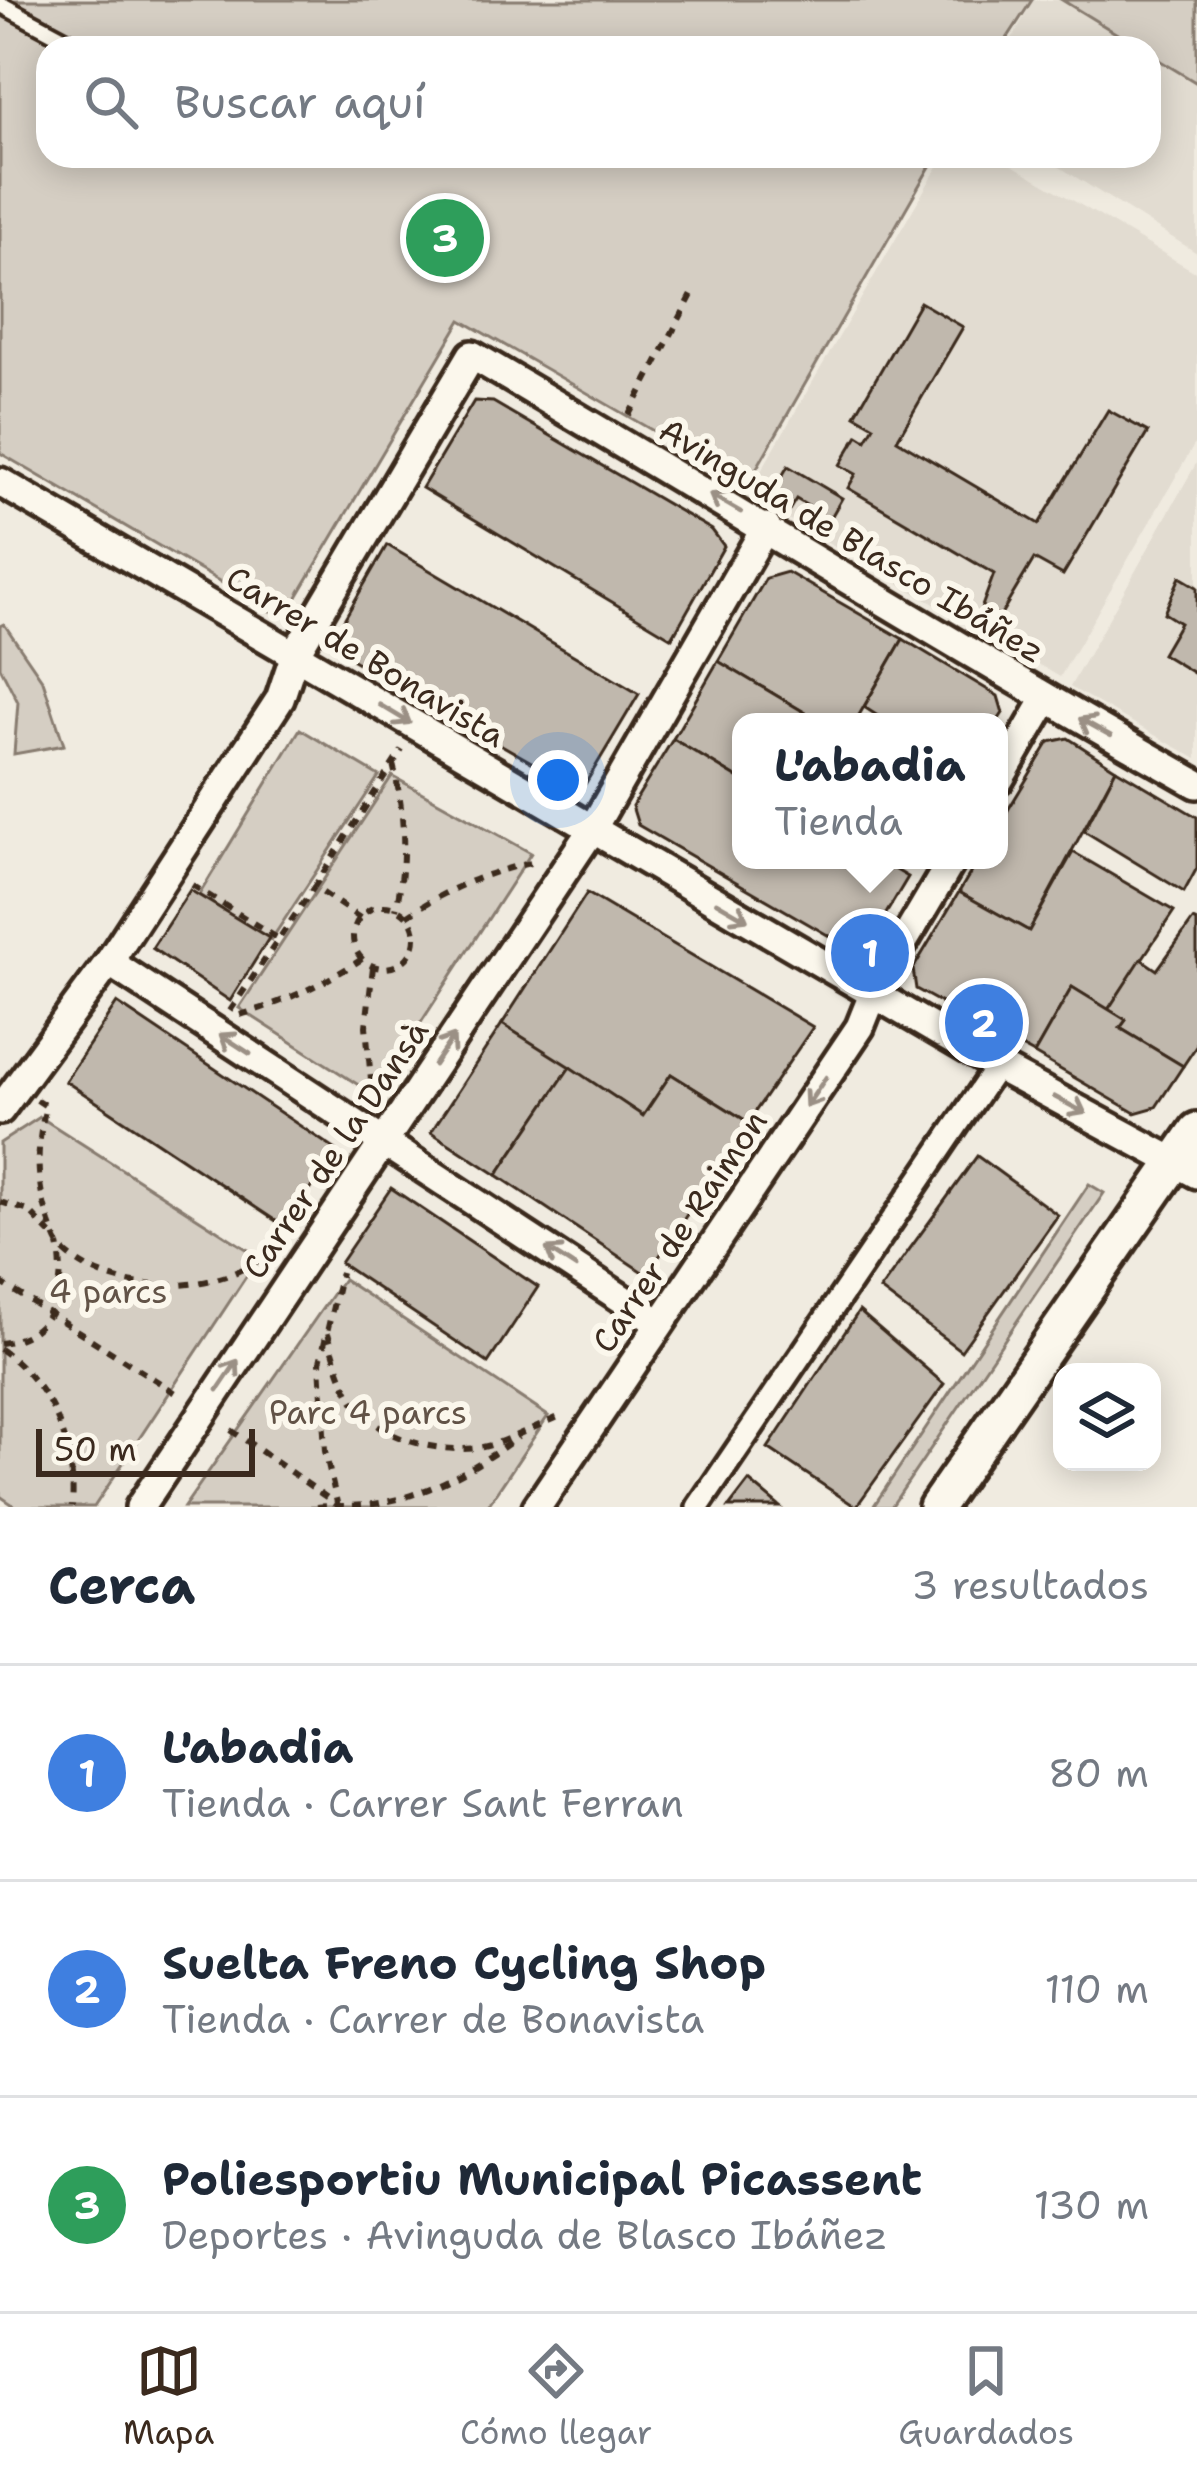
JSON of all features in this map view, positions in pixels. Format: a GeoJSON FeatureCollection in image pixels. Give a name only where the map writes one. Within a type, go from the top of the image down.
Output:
{"type":"FeatureCollection","features":[{"type":"Feature","properties":{"kind":"street","name":"Avinguda de Blasco Ibáñez"},"geometry":{"type":"LineString","coordinates":[[295,654],[472,355],[1046,699],[1197,784]]}},
{"type":"Feature","properties":{"kind":"street","name":"Carrer de Bonavista"},"geometry":{"type":"LineString","coordinates":[[0,482],[997,1066],[1186,1168]]}},
{"type":"Feature","properties":{"kind":"street","name":"Carrer de la Dansà"},"geometry":{"type":"LineString","coordinates":[[140,1507],[591,831],[766,527]]}},
{"type":"Feature","properties":{"kind":"street"},"geometry":{"type":"LineString","coordinates":[[0,1110],[110,962],[280,699],[295,654]]}},
{"type":"Feature","properties":{"kind":"street"},"geometry":{"type":"LineString","coordinates":[[1008,764],[1046,699]]}},
{"type":"Feature","properties":{"kind":"street","name":"Carrer de Raimon"},"geometry":{"type":"LineString","coordinates":[[537,1507],[860,1027],[874,992],[947,869]]}},
{"type":"Feature","properties":{"kind":"street"},"geometry":{"type":"LineString","coordinates":[[110,962],[659,1323]]}},
{"type":"Feature","properties":{"kind":"street"},"geometry":{"type":"LineString","coordinates":[[698,1507],[997,1066]]}},
{"type":"Feature","properties":{"kind":"street"},"geometry":{"type":"LineString","coordinates":[[937,1507],[1186,1168],[1197,1130]]}},
{"type":"Feature","properties":{"kind":"lane"},"geometry":{"type":"LineString","coordinates":[[0,4],[60,36]]}},
{"type":"Feature","properties":{"kind":"path"},"geometry":{"type":"LineString","coordinates":[[616,439],[694,291]]}},
{"type":"Feature","properties":{"kind":"path"},"geometry":{"type":"LineString","coordinates":[[362,959],[280,1004],[234,1013],[402,750]]}},
{"type":"Feature","properties":{"kind":"path"},"geometry":{"type":"LineString","coordinates":[[393,764],[405,829],[396,909]]}},
{"type":"Feature","properties":{"kind":"path"},"geometry":{"type":"LineString","coordinates":[[407,916],[439,894],[536,862]]}},
{"type":"Feature","properties":{"kind":"path"},"geometry":{"type":"LineString","coordinates":[[192,885],[279,939]]}},
{"type":"Feature","properties":{"kind":"path"},"geometry":{"type":"LineString","coordinates":[[314,887],[360,918]]}},
{"type":"Feature","properties":{"kind":"path"},"geometry":{"type":"LineString","coordinates":[[379,906],[396,909],[407,916],[415,934],[410,954],[394,967],[374,967],[362,959],[353,934],[360,918],[379,906]]}},
{"type":"Feature","properties":{"kind":"path"},"geometry":{"type":"LineString","coordinates":[[373,1102],[366,1026],[374,967]]}},
{"type":"Feature","properties":{"kind":"path"},"geometry":{"type":"LineString","coordinates":[[34,1098],[46,1106],[36,1147],[37,1178],[58,1245],[62,1281],[50,1315],[33,1331],[0,1346],[38,1383],[65,1434],[74,1483],[72,1507]]}},
{"type":"Feature","properties":{"kind":"path"},"geometry":{"type":"LineString","coordinates":[[0,1202],[28,1211],[58,1245],[113,1280],[187,1284],[227,1276],[268,1256]]}},
{"type":"Feature","properties":{"kind":"path"},"geometry":{"type":"LineString","coordinates":[[338,1506],[325,1451],[320,1362],[341,1272]]}},
{"type":"Feature","properties":{"kind":"path"},"geometry":{"type":"LineString","coordinates":[[0,1282],[176,1393]]}},
{"type":"Feature","properties":{"kind":"path"},"geometry":{"type":"LineString","coordinates":[[328,1333],[341,1377],[366,1417],[404,1440],[443,1448],[486,1447],[561,1416]]}},
{"type":"Feature","properties":{"kind":"path"},"geometry":{"type":"LineString","coordinates":[[231,1430],[338,1506]]}},
{"type":"Feature","properties":{"kind":"path"},"geometry":{"type":"LineString","coordinates":[[317,1507],[372,1504],[428,1491],[474,1468],[528,1430]]}},
{"type":"Feature","properties":{"kind":"shaded area"},"geometry":{"type":"Polygon","coordinates":[[[1033,0],[1062,0],[1120,36],[1014,36],[1033,0]]]}},
{"type":"Feature","properties":{"kind":"shaded area"},"geometry":{"type":"Polygon","coordinates":[[[1161,61],[1197,83],[1197,253],[1061,168],[1161,168],[1161,61]]]}},
{"type":"Feature","properties":{"kind":"shaded area"},"geometry":{"type":"Polygon","coordinates":[[[937,168],[1018,168],[1197,273],[1197,440],[1060,677],[747,495],[937,168]]]}},
{"type":"Feature","properties":{"kind":"shaded area"},"geometry":{"type":"Polygon","coordinates":[[[1197,462],[1197,759],[1070,687],[1197,462]]]}},
{"type":"Feature","properties":{"kind":"green space"},"geometry":{"type":"Polygon","coordinates":[[[0,0],[1032,0],[1009,36],[36,36],[36,168],[929,168],[747,485],[461,320],[288,612],[277,615],[0,453],[0,0]]]}},
{"type":"Feature","properties":{"kind":"green space"},"geometry":{"type":"Polygon","coordinates":[[[1062,0],[1197,0],[1197,83],[1161,61],[1161,36],[1120,36],[1062,0]]]}},
{"type":"Feature","properties":{"kind":"green space"},"geometry":{"type":"Polygon","coordinates":[[[4,624],[43,681],[64,745],[14,754],[18,702],[0,667],[0,626],[4,624]]]}},
{"type":"Feature","properties":{"kind":"green space"},"geometry":{"type":"Polygon","coordinates":[[[300,729],[379,776],[271,940],[199,895],[300,729]]]}},
{"type":"Feature","properties":{"kind":"green space"},"geometry":{"type":"Polygon","coordinates":[[[392,776],[531,853],[374,1095],[239,1008],[392,776]]]}},
{"type":"Feature","properties":{"kind":"green space","name":"4 parcs"},"geometry":{"type":"Polygon","coordinates":[[[40,1117],[259,1257],[94,1507],[16,1507],[0,1496],[0,1143],[40,1117]]]}},
{"type":"Feature","properties":{"kind":"green space"},"geometry":{"type":"Polygon","coordinates":[[[1089,1184],[1104,1193],[891,1507],[873,1507],[1089,1184]]]}},
{"type":"Feature","properties":{"kind":"green space","name":"Parc 4 parcs"},"geometry":{"type":"Polygon","coordinates":[[[343,1279],[548,1416],[487,1507],[184,1507],[343,1279]]]}},
{"type":"Feature","properties":{"kind":"building"},"geometry":{"type":"Polygon","coordinates":[[[920,302],[963,327],[897,440],[1039,524],[1108,410],[1148,432],[1063,575],[1034,559],[1000,616],[981,609],[994,574],[848,488],[856,474],[840,465],[858,435],[866,440],[874,426],[855,415],[920,302]]]}},
{"type":"Feature","properties":{"kind":"building"},"geometry":{"type":"Polygon","coordinates":[[[474,401],[493,402],[712,530],[724,546],[672,638],[422,488],[474,401]]]}},
{"type":"Feature","properties":{"kind":"building"},"geometry":{"type":"Polygon","coordinates":[[[788,466],[842,498],[830,519],[796,499],[788,512],[768,500],[788,466]]]}},
{"type":"Feature","properties":{"kind":"building"},"geometry":{"type":"Polygon","coordinates":[[[387,545],[639,694],[584,786],[575,787],[346,656],[335,635],[387,545]]]}},
{"type":"Feature","properties":{"kind":"building"},"geometry":{"type":"Polygon","coordinates":[[[787,572],[903,639],[860,713],[806,713],[718,661],[766,578],[787,572]]]}},
{"type":"Feature","properties":{"kind":"building"},"geometry":{"type":"Polygon","coordinates":[[[1180,577],[1197,587],[1197,675],[1162,654],[1180,623],[1164,613],[1180,577]]]}},
{"type":"Feature","properties":{"kind":"building"},"geometry":{"type":"Polygon","coordinates":[[[903,639],[998,696],[1003,713],[873,713],[864,707],[903,639]]]}},
{"type":"Feature","properties":{"kind":"building"},"geometry":{"type":"Polygon","coordinates":[[[718,661],[806,713],[732,713],[732,775],[673,739],[718,661]]]}},
{"type":"Feature","properties":{"kind":"building"},"geometry":{"type":"Polygon","coordinates":[[[1068,738],[1116,769],[1029,931],[959,892],[973,869],[1008,869],[1008,810],[1049,742],[1068,738]]]}},
{"type":"Feature","properties":{"kind":"building"},"geometry":{"type":"Polygon","coordinates":[[[673,739],[732,775],[732,869],[894,869],[908,877],[868,944],[850,948],[638,825],[632,806],[673,739]]]}},
{"type":"Feature","properties":{"kind":"building"},"geometry":{"type":"Polygon","coordinates":[[[1116,769],[1197,817],[1197,868],[1184,892],[1084,831],[1116,769]]]}},
{"type":"Feature","properties":{"kind":"building"},"geometry":{"type":"Polygon","coordinates":[[[1073,852],[1174,911],[1108,1010],[1072,987],[1034,1054],[916,989],[913,969],[959,892],[1029,931],[1073,852]]]}},
{"type":"Feature","properties":{"kind":"building"},"geometry":{"type":"Polygon","coordinates":[[[190,890],[269,938],[230,1001],[152,948],[190,890]]]}},
{"type":"Feature","properties":{"kind":"building"},"geometry":{"type":"Polygon","coordinates":[[[587,893],[813,1027],[748,1122],[671,1074],[643,1116],[502,1024],[587,893]]]}},
{"type":"Feature","properties":{"kind":"building"},"geometry":{"type":"Polygon","coordinates":[[[1193,920],[1197,922],[1197,1045],[1183,1066],[1120,1028],[1126,1020],[1108,1010],[1141,959],[1157,970],[1193,920]]]}},
{"type":"Feature","properties":{"kind":"building"},"geometry":{"type":"Polygon","coordinates":[[[1072,987],[1126,1020],[1120,1028],[1183,1066],[1156,1107],[1135,1113],[1034,1054],[1072,987]]]}},
{"type":"Feature","properties":{"kind":"building"},"geometry":{"type":"Polygon","coordinates":[[[117,1003],[336,1150],[285,1227],[65,1081],[117,1003]]]}},
{"type":"Feature","properties":{"kind":"building"},"geometry":{"type":"Polygon","coordinates":[[[502,1024],[570,1067],[497,1175],[431,1132],[502,1024]]]}},
{"type":"Feature","properties":{"kind":"building"},"geometry":{"type":"Polygon","coordinates":[[[570,1067],[643,1116],[671,1074],[748,1122],[647,1275],[497,1175],[570,1067]]]}},
{"type":"Feature","properties":{"kind":"building"},"geometry":{"type":"Polygon","coordinates":[[[977,1156],[1058,1215],[961,1351],[880,1290],[977,1156]]]}},
{"type":"Feature","properties":{"kind":"building"},"geometry":{"type":"Polygon","coordinates":[[[391,1188],[538,1287],[488,1363],[340,1263],[391,1188]]]}},
{"type":"Feature","properties":{"kind":"building"},"geometry":{"type":"Polygon","coordinates":[[[859,1311],[944,1384],[856,1507],[768,1448],[859,1311]]]}},
{"type":"Feature","properties":{"kind":"building"},"geometry":{"type":"Polygon","coordinates":[[[749,1481],[780,1507],[729,1507],[749,1481]]]}},
{"type":"Feature","properties":{"kind":"place","name":"Poliesportiu Municipal Picassent"},"geometry":{"type":"Point","coordinates":[445,238]}},
{"type":"Feature","properties":{"kind":"place","name":"L'abadia"},"geometry":{"type":"Point","coordinates":[870,953]}},
{"type":"Feature","properties":{"kind":"place","name":"Suelta Freno Cycling Shop"},"geometry":{"type":"Point","coordinates":[984,1023]}}]}
